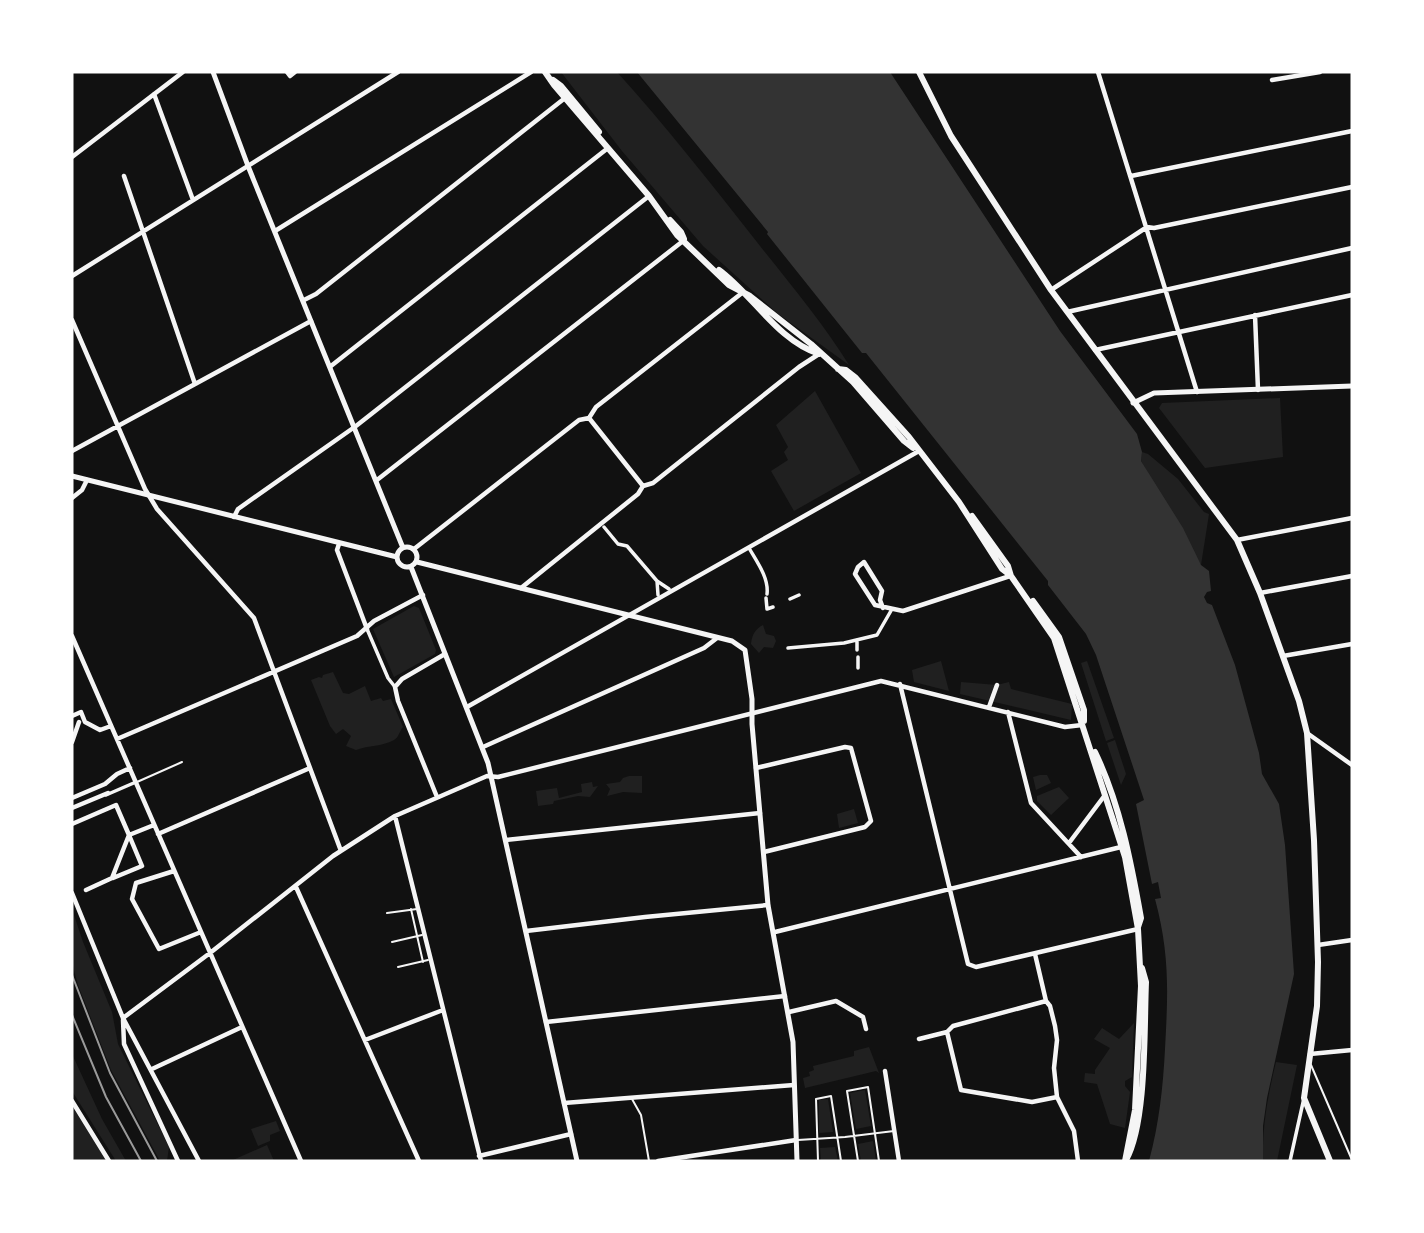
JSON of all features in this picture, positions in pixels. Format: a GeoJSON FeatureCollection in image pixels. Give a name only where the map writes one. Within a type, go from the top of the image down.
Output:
{"type":"FeatureCollection","features":[{"type":"Feature","properties":{"kind":"main road"},"geometry":{"type":"LineString","coordinates":[[545,72],[561,86],[602,140]]}},
{"type":"Feature","properties":{"kind":"main road"},"geometry":{"type":"LineString","coordinates":[[919,72],[951,136],[1051,289],[1237,540],[1260,593],[1299,701],[1307,733],[1318,945],[1317,1006],[1304,1098],[1330,1161]]}},
{"type":"Feature","properties":{"kind":"main road"},"geometry":{"type":"LineString","coordinates":[[551,78],[565,98],[681,232],[684,241],[729,285],[743,292],[811,344],[853,382],[904,441],[919,451],[968,510],[1008,565],[1011,576],[1054,638],[1122,846],[1138,929],[1141,967],[1146,982],[1140,1110],[1130,1153],[1125,1161]]}},
{"type":"Feature","properties":{"kind":"main road"},"geometry":{"type":"LineString","coordinates":[[1087,736],[1105,771],[1127,846],[1140,918],[1138,929]]}},
{"type":"Feature","properties":{"kind":"street"},"geometry":{"type":"LineString","coordinates":[[72,157],[183,72]]}},
{"type":"Feature","properties":{"kind":"street"},"geometry":{"type":"LineString","coordinates":[[213,72],[248,166],[404,548]]}},
{"type":"Feature","properties":{"kind":"street"},"geometry":{"type":"LineString","coordinates":[[287,72],[290,76],[295,72]]}},
{"type":"Feature","properties":{"kind":"street"},"geometry":{"type":"LineString","coordinates":[[72,276],[398,72]]}},
{"type":"Feature","properties":{"kind":"street"},"geometry":{"type":"LineString","coordinates":[[275,231],[531,72]]}},
{"type":"Feature","properties":{"kind":"street"},"geometry":{"type":"LineString","coordinates":[[1098,72],[1197,392]]}},
{"type":"Feature","properties":{"kind":"street"},"geometry":{"type":"LineString","coordinates":[[1272,80],[1320,72]]}},
{"type":"Feature","properties":{"kind":"street"},"geometry":{"type":"LineString","coordinates":[[154,94],[193,200]]}},
{"type":"Feature","properties":{"kind":"street"},"geometry":{"type":"LineString","coordinates":[[304,300],[316,294],[565,98]]}},
{"type":"Feature","properties":{"kind":"street"},"geometry":{"type":"LineString","coordinates":[[1132,176],[1352,131]]}},
{"type":"Feature","properties":{"kind":"street"},"geometry":{"type":"LineString","coordinates":[[331,366],[609,148]]}},
{"type":"Feature","properties":{"kind":"street"},"geometry":{"type":"LineString","coordinates":[[124,176],[195,384]]}},
{"type":"Feature","properties":{"kind":"street"},"geometry":{"type":"LineString","coordinates":[[1051,289],[1147,227],[1154,228],[1352,187]]}},
{"type":"Feature","properties":{"kind":"street"},"geometry":{"type":"LineString","coordinates":[[234,517],[238,509],[356,426],[649,196]]}},
{"type":"Feature","properties":{"kind":"street"},"geometry":{"type":"LineString","coordinates":[[377,480],[684,241]]}},
{"type":"Feature","properties":{"kind":"street"},"geometry":{"type":"LineString","coordinates":[[1067,312],[1352,248]]}},
{"type":"Feature","properties":{"kind":"street"},"geometry":{"type":"LineString","coordinates":[[404,548],[414,549],[579,420],[589,418],[596,407],[743,292]]}},
{"type":"Feature","properties":{"kind":"street"},"geometry":{"type":"LineString","coordinates":[[1095,351],[1352,295]]}},
{"type":"Feature","properties":{"kind":"street"},"geometry":{"type":"LineString","coordinates":[[1255,315],[1258,390]]}},
{"type":"Feature","properties":{"kind":"street"},"geometry":{"type":"LineString","coordinates":[[72,320],[149,496],[157,509],[254,618],[341,851]]}},
{"type":"Feature","properties":{"kind":"street"},"geometry":{"type":"LineString","coordinates":[[72,451],[312,321]]}},
{"type":"Feature","properties":{"kind":"street"},"geometry":{"type":"LineString","coordinates":[[521,588],[638,494],[643,486],[653,483],[819,354]]}},
{"type":"Feature","properties":{"kind":"street"},"geometry":{"type":"LineString","coordinates":[[1133,402],[1149,394],[1352,386]]}},
{"type":"Feature","properties":{"kind":"street"},"geometry":{"type":"LineString","coordinates":[[589,418],[643,486]]}},
{"type":"Feature","properties":{"kind":"street"},"geometry":{"type":"LineString","coordinates":[[467,707],[919,451]]}},
{"type":"Feature","properties":{"kind":"street"},"geometry":{"type":"LineString","coordinates":[[72,475],[397,557],[403,566],[414,564],[521,588],[742,646],[749,662],[768,905],[793,1042],[797,1161]]}},
{"type":"Feature","properties":{"kind":"street"},"geometry":{"type":"LineString","coordinates":[[72,498],[82,490],[87,480]]}},
{"type":"Feature","properties":{"kind":"street"},"geometry":{"type":"LineString","coordinates":[[1237,540],[1352,518]]}},
{"type":"Feature","properties":{"kind":"street"},"geometry":{"type":"LineString","coordinates":[[604,527],[618,544],[627,545],[657,581],[669,589]]}},
{"type":"Feature","properties":{"kind":"street"},"geometry":{"type":"LineString","coordinates":[[339,544],[339,555],[367,629],[388,678],[395,687],[398,701],[437,797]]}},
{"type":"Feature","properties":{"kind":"street"},"geometry":{"type":"LineString","coordinates":[[397,557],[404,548]]}},
{"type":"Feature","properties":{"kind":"street"},"geometry":{"type":"LineString","coordinates":[[749,548],[765,577],[768,589],[767,609],[772,607]]}},
{"type":"Feature","properties":{"kind":"street"},"geometry":{"type":"LineString","coordinates":[[414,549],[417,555],[414,564],[423,595],[492,776],[577,1161]]}},
{"type":"Feature","properties":{"kind":"street"},"geometry":{"type":"LineString","coordinates":[[883,608],[881,591],[864,562],[855,574],[870,600],[874,605],[883,608],[903,611],[1011,576]]}},
{"type":"Feature","properties":{"kind":"street"},"geometry":{"type":"LineString","coordinates":[[1260,593],[1352,576]]}},
{"type":"Feature","properties":{"kind":"street"},"geometry":{"type":"LineString","coordinates":[[657,581],[658,595]]}},
{"type":"Feature","properties":{"kind":"street"},"geometry":{"type":"LineString","coordinates":[[117,739],[357,636],[374,621],[423,595]]}},
{"type":"Feature","properties":{"kind":"street"},"geometry":{"type":"LineString","coordinates":[[790,599],[799,595]]}},
{"type":"Feature","properties":{"kind":"street"},"geometry":{"type":"LineString","coordinates":[[788,648],[877,635],[892,609]]}},
{"type":"Feature","properties":{"kind":"street"},"geometry":{"type":"LineString","coordinates":[[72,636],[301,1161]]}},
{"type":"Feature","properties":{"kind":"street"},"geometry":{"type":"LineString","coordinates":[[483,747],[704,648],[717,638]]}},
{"type":"Feature","properties":{"kind":"street"},"geometry":{"type":"LineString","coordinates":[[857,639],[857,650]]}},
{"type":"Feature","properties":{"kind":"street"},"geometry":{"type":"LineString","coordinates":[[1283,656],[1352,644]]}},
{"type":"Feature","properties":{"kind":"street"},"geometry":{"type":"LineString","coordinates":[[395,687],[402,679],[445,654]]}},
{"type":"Feature","properties":{"kind":"street"},"geometry":{"type":"LineString","coordinates":[[858,657],[858,667]]}},
{"type":"Feature","properties":{"kind":"street"},"geometry":{"type":"LineString","coordinates":[[123,1018],[341,851],[395,816],[486,776],[596,753],[881,681],[1065,726],[1084,724]]}},
{"type":"Feature","properties":{"kind":"street"},"geometry":{"type":"LineString","coordinates":[[901,684],[968,964],[976,967],[1138,929]]}},
{"type":"Feature","properties":{"kind":"street"},"geometry":{"type":"LineString","coordinates":[[989,707],[997,685]]}},
{"type":"Feature","properties":{"kind":"street"},"geometry":{"type":"LineString","coordinates":[[72,716],[81,712],[81,721],[72,742]]}},
{"type":"Feature","properties":{"kind":"street"},"geometry":{"type":"LineString","coordinates":[[1008,712],[1031,803],[1081,856]]}},
{"type":"Feature","properties":{"kind":"street"},"geometry":{"type":"LineString","coordinates":[[72,725],[81,721],[100,730],[111,726]]}},
{"type":"Feature","properties":{"kind":"street"},"geometry":{"type":"LineString","coordinates":[[1307,733],[1352,765]]}},
{"type":"Feature","properties":{"kind":"street"},"geometry":{"type":"LineString","coordinates":[[756,768],[845,747],[851,748],[871,821],[865,827],[764,852]]}},
{"type":"Feature","properties":{"kind":"street"},"geometry":{"type":"LineString","coordinates":[[72,798],[105,784],[130,768]]}},
{"type":"Feature","properties":{"kind":"street"},"geometry":{"type":"LineString","coordinates":[[158,834],[310,768]]}},
{"type":"Feature","properties":{"kind":"street"},"geometry":{"type":"LineString","coordinates":[[72,809],[136,782]]}},
{"type":"Feature","properties":{"kind":"street"},"geometry":{"type":"LineString","coordinates":[[72,809],[108,793]]}},
{"type":"Feature","properties":{"kind":"street"},"geometry":{"type":"LineString","coordinates":[[1069,843],[1105,794]]}},
{"type":"Feature","properties":{"kind":"street"},"geometry":{"type":"LineString","coordinates":[[72,824],[116,805],[142,866],[86,890]]}},
{"type":"Feature","properties":{"kind":"street"},"geometry":{"type":"LineString","coordinates":[[506,840],[760,813]]}},
{"type":"Feature","properties":{"kind":"street"},"geometry":{"type":"LineString","coordinates":[[395,816],[480,1158],[570,1134]]}},
{"type":"Feature","properties":{"kind":"street"},"geometry":{"type":"LineString","coordinates":[[112,878],[129,835],[153,825]]}},
{"type":"Feature","properties":{"kind":"street"},"geometry":{"type":"LineString","coordinates":[[775,932],[1122,846]]}},
{"type":"Feature","properties":{"kind":"street"},"geometry":{"type":"LineString","coordinates":[[174,871],[136,883],[132,899],[159,949],[201,932]]}},
{"type":"Feature","properties":{"kind":"street"},"geometry":{"type":"LineString","coordinates":[[296,887],[419,1161]]}},
{"type":"Feature","properties":{"kind":"street"},"geometry":{"type":"LineString","coordinates":[[72,893],[123,1018],[199,1161]]}},
{"type":"Feature","properties":{"kind":"street"},"geometry":{"type":"LineString","coordinates":[[526,931],[768,905]]}},
{"type":"Feature","properties":{"kind":"street"},"geometry":{"type":"LineString","coordinates":[[1318,945],[1352,940]]}},
{"type":"Feature","properties":{"kind":"street"},"geometry":{"type":"LineString","coordinates":[[1035,953],[1055,1026],[1054,1068],[1057,1097],[1074,1131],[1078,1161]]}},
{"type":"Feature","properties":{"kind":"street"},"geometry":{"type":"LineString","coordinates":[[547,1022],[785,996]]}},
{"type":"Feature","properties":{"kind":"street"},"geometry":{"type":"LineString","coordinates":[[789,1012],[835,1000],[863,1017],[866,1029]]}},
{"type":"Feature","properties":{"kind":"street"},"geometry":{"type":"LineString","coordinates":[[919,1039],[947,1032],[953,1026],[1046,1001]]}},
{"type":"Feature","properties":{"kind":"street"},"geometry":{"type":"LineString","coordinates":[[365,1040],[443,1010]]}},
{"type":"Feature","properties":{"kind":"street"},"geometry":{"type":"LineString","coordinates":[[123,1018],[124,1044],[178,1161]]}},
{"type":"Feature","properties":{"kind":"street"},"geometry":{"type":"LineString","coordinates":[[152,1069],[242,1027]]}},
{"type":"Feature","properties":{"kind":"street"},"geometry":{"type":"LineString","coordinates":[[947,1032],[961,1090],[1032,1102],[1057,1097]]}},
{"type":"Feature","properties":{"kind":"street"},"geometry":{"type":"LineString","coordinates":[[1309,1058],[1352,1050]]}},
{"type":"Feature","properties":{"kind":"street"},"geometry":{"type":"LineString","coordinates":[[885,1071],[899,1161]]}},
{"type":"Feature","properties":{"kind":"street"},"geometry":{"type":"LineString","coordinates":[[564,1103],[794,1085]]}},
{"type":"Feature","properties":{"kind":"street"},"geometry":{"type":"LineString","coordinates":[[1290,1161],[1304,1098]]}},
{"type":"Feature","properties":{"kind":"street"},"geometry":{"type":"LineString","coordinates":[[72,1101],[109,1161]]}},
{"type":"Feature","properties":{"kind":"street"},"geometry":{"type":"LineString","coordinates":[[658,1161],[796,1140]]}},
{"type":"Feature","properties":{"kind":"lane"},"geometry":{"type":"LineString","coordinates":[[136,782],[182,762]]}},
{"type":"Feature","properties":{"kind":"lane"},"geometry":{"type":"LineString","coordinates":[[411,909],[423,962]]}},
{"type":"Feature","properties":{"kind":"lane"},"geometry":{"type":"LineString","coordinates":[[387,913],[418,909]]}},
{"type":"Feature","properties":{"kind":"lane"},"geometry":{"type":"LineString","coordinates":[[392,942],[425,935]]}},
{"type":"Feature","properties":{"kind":"lane"},"geometry":{"type":"LineString","coordinates":[[398,967],[431,960]]}},
{"type":"Feature","properties":{"kind":"lane"},"geometry":{"type":"LineString","coordinates":[[1309,1058],[1352,1160]]}},
{"type":"Feature","properties":{"kind":"lane"},"geometry":{"type":"LineString","coordinates":[[858,1161],[847,1091],[868,1087],[879,1161]]}},
{"type":"Feature","properties":{"kind":"lane"},"geometry":{"type":"LineString","coordinates":[[818,1161],[816,1099],[831,1096],[841,1161]]}},
{"type":"Feature","properties":{"kind":"lane"},"geometry":{"type":"LineString","coordinates":[[632,1098],[641,1115],[649,1161]]}},
{"type":"Feature","properties":{"kind":"lane"},"geometry":{"type":"LineString","coordinates":[[796,1140],[895,1131]]}},
{"type":"Feature","properties":{"kind":"shaded area"},"geometry":{"type":"Polygon","coordinates":[[[561,72],[617,72],[686,153],[790,284],[849,365],[777,313],[703,246],[622,151],[561,72]]]}},
{"type":"Feature","properties":{"kind":"shaded area"},"geometry":{"type":"Polygon","coordinates":[[[637,72],[890,72],[1060,331],[1137,434],[1142,452],[1141,461],[1183,528],[1201,565],[1209,571],[1211,591],[1204,597],[1207,603],[1212,605],[1235,665],[1259,753],[1262,774],[1279,804],[1285,845],[1294,974],[1267,1098],[1263,1126],[1263,1161],[1149,1161],[1160,1106],[1166,1029],[1166,956],[1155,899],[1161,898],[1158,882],[1152,884],[1136,804],[1144,800],[1096,655],[1086,634],[1048,585],[1048,581],[866,353],[862,353],[768,232],[637,72]]]}},
{"type":"Feature","properties":{"kind":"shaded area"},"geometry":{"type":"Polygon","coordinates":[[[815,391],[861,473],[794,511],[771,471],[788,460],[784,452],[788,447],[776,425],[815,391]]]}},
{"type":"Feature","properties":{"kind":"shaded area"},"geometry":{"type":"Polygon","coordinates":[[[1280,398],[1283,457],[1205,468],[1159,408],[1162,403],[1280,398]]]}},
{"type":"Feature","properties":{"kind":"shaded area"},"geometry":{"type":"Polygon","coordinates":[[[1142,452],[1178,479],[1204,512],[1209,514],[1201,565],[1141,461],[1142,452]]]}},
{"type":"Feature","properties":{"kind":"shaded area"},"geometry":{"type":"Polygon","coordinates":[[[414,606],[419,608],[436,650],[435,654],[394,677],[373,629],[414,606]]]}},
{"type":"Feature","properties":{"kind":"shaded area"},"geometry":{"type":"Polygon","coordinates":[[[763,625],[766,634],[774,636],[776,641],[773,648],[764,647],[759,653],[751,644],[754,633],[763,625]]]}},
{"type":"Feature","properties":{"kind":"shaded area"},"geometry":{"type":"Polygon","coordinates":[[[941,661],[949,691],[914,682],[912,670],[941,661]]]}},
{"type":"Feature","properties":{"kind":"shaded area"},"geometry":{"type":"Polygon","coordinates":[[[1087,661],[1114,738],[1106,741],[1081,663],[1087,661]]]}},
{"type":"Feature","properties":{"kind":"shaded area"},"geometry":{"type":"Polygon","coordinates":[[[333,672],[343,693],[349,694],[365,686],[371,701],[391,699],[403,727],[396,739],[356,750],[346,746],[351,736],[343,729],[336,734],[330,726],[311,680],[333,672]]]}},
{"type":"Feature","properties":{"kind":"shaded area"},"geometry":{"type":"Polygon","coordinates":[[[961,682],[997,685],[1009,682],[1011,689],[1072,704],[1071,720],[960,694],[961,682]]]}},
{"type":"Feature","properties":{"kind":"shaded area"},"geometry":{"type":"Polygon","coordinates":[[[1115,740],[1126,774],[1121,785],[1107,743],[1115,740]]]}},
{"type":"Feature","properties":{"kind":"shaded area"},"geometry":{"type":"Polygon","coordinates":[[[1047,775],[1051,783],[1036,790],[1033,777],[1047,775]]]}},
{"type":"Feature","properties":{"kind":"shaded area"},"geometry":{"type":"Polygon","coordinates":[[[629,776],[642,776],[642,793],[623,792],[607,796],[610,789],[606,784],[620,782],[629,776]]]}},
{"type":"Feature","properties":{"kind":"shaded area"},"geometry":{"type":"Polygon","coordinates":[[[592,782],[593,787],[598,786],[590,797],[578,796],[538,806],[536,791],[557,788],[559,798],[582,792],[581,784],[592,782]]]}},
{"type":"Feature","properties":{"kind":"shaded area"},"geometry":{"type":"Polygon","coordinates":[[[1059,787],[1069,798],[1051,815],[1037,801],[1037,796],[1059,787]]]}},
{"type":"Feature","properties":{"kind":"shaded area"},"geometry":{"type":"Polygon","coordinates":[[[854,809],[858,823],[839,828],[837,814],[854,809]]]}},
{"type":"Feature","properties":{"kind":"shaded area"},"geometry":{"type":"Polygon","coordinates":[[[72,909],[112,1012],[118,1044],[169,1147],[167,1161],[160,1161],[111,1070],[78,985],[72,963],[72,909]]]}},
{"type":"Feature","properties":{"kind":"shaded area"},"geometry":{"type":"Polygon","coordinates":[[[1134,1023],[1132,1077],[1125,1081],[1130,1092],[1125,1128],[1110,1124],[1097,1084],[1084,1082],[1085,1073],[1095,1074],[1110,1048],[1094,1039],[1102,1028],[1119,1039],[1134,1023]]]}},
{"type":"Feature","properties":{"kind":"shaded area"},"geometry":{"type":"Polygon","coordinates":[[[869,1047],[879,1073],[876,1071],[805,1088],[803,1078],[810,1076],[809,1072],[814,1070],[813,1066],[854,1056],[854,1051],[869,1047]]]}},
{"type":"Feature","properties":{"kind":"shaded area"},"geometry":{"type":"Polygon","coordinates":[[[72,1054],[102,1119],[126,1161],[116,1161],[72,1091],[72,1054]]]}},
{"type":"Feature","properties":{"kind":"shaded area"},"geometry":{"type":"Polygon","coordinates":[[[1276,1062],[1297,1065],[1277,1161],[1263,1161],[1266,1111],[1276,1062]]]}},
{"type":"Feature","properties":{"kind":"shaded area"},"geometry":{"type":"Polygon","coordinates":[[[865,1090],[871,1126],[856,1129],[850,1093],[865,1090]]]}},
{"type":"Feature","properties":{"kind":"shaded area"},"geometry":{"type":"Polygon","coordinates":[[[828,1099],[833,1132],[819,1133],[819,1100],[828,1099]]]}},
{"type":"Feature","properties":{"kind":"shaded area"},"geometry":{"type":"Polygon","coordinates":[[[72,1106],[107,1161],[74,1161],[72,1106]]]}},
{"type":"Feature","properties":{"kind":"shaded area"},"geometry":{"type":"Polygon","coordinates":[[[276,1121],[280,1131],[270,1135],[270,1141],[258,1146],[251,1129],[276,1121]]]}},
{"type":"Feature","properties":{"kind":"shaded area"},"geometry":{"type":"Polygon","coordinates":[[[873,1141],[876,1161],[861,1161],[858,1144],[873,1141]]]}},
{"type":"Feature","properties":{"kind":"shaded area"},"geometry":{"type":"Polygon","coordinates":[[[267,1145],[274,1161],[233,1160],[267,1145]]]}},
{"type":"Feature","properties":{"kind":"shaded area"},"geometry":{"type":"Polygon","coordinates":[[[835,1147],[838,1161],[821,1161],[820,1148],[835,1147]]]}},
{"type":"Feature","properties":{"kind":"railway"},"geometry":{"type":"LineString","coordinates":[[72,975],[110,1073],[157,1161]]}},
{"type":"Feature","properties":{"kind":"railway"},"geometry":{"type":"LineString","coordinates":[[72,1015],[106,1097],[141,1161]]}}]}
